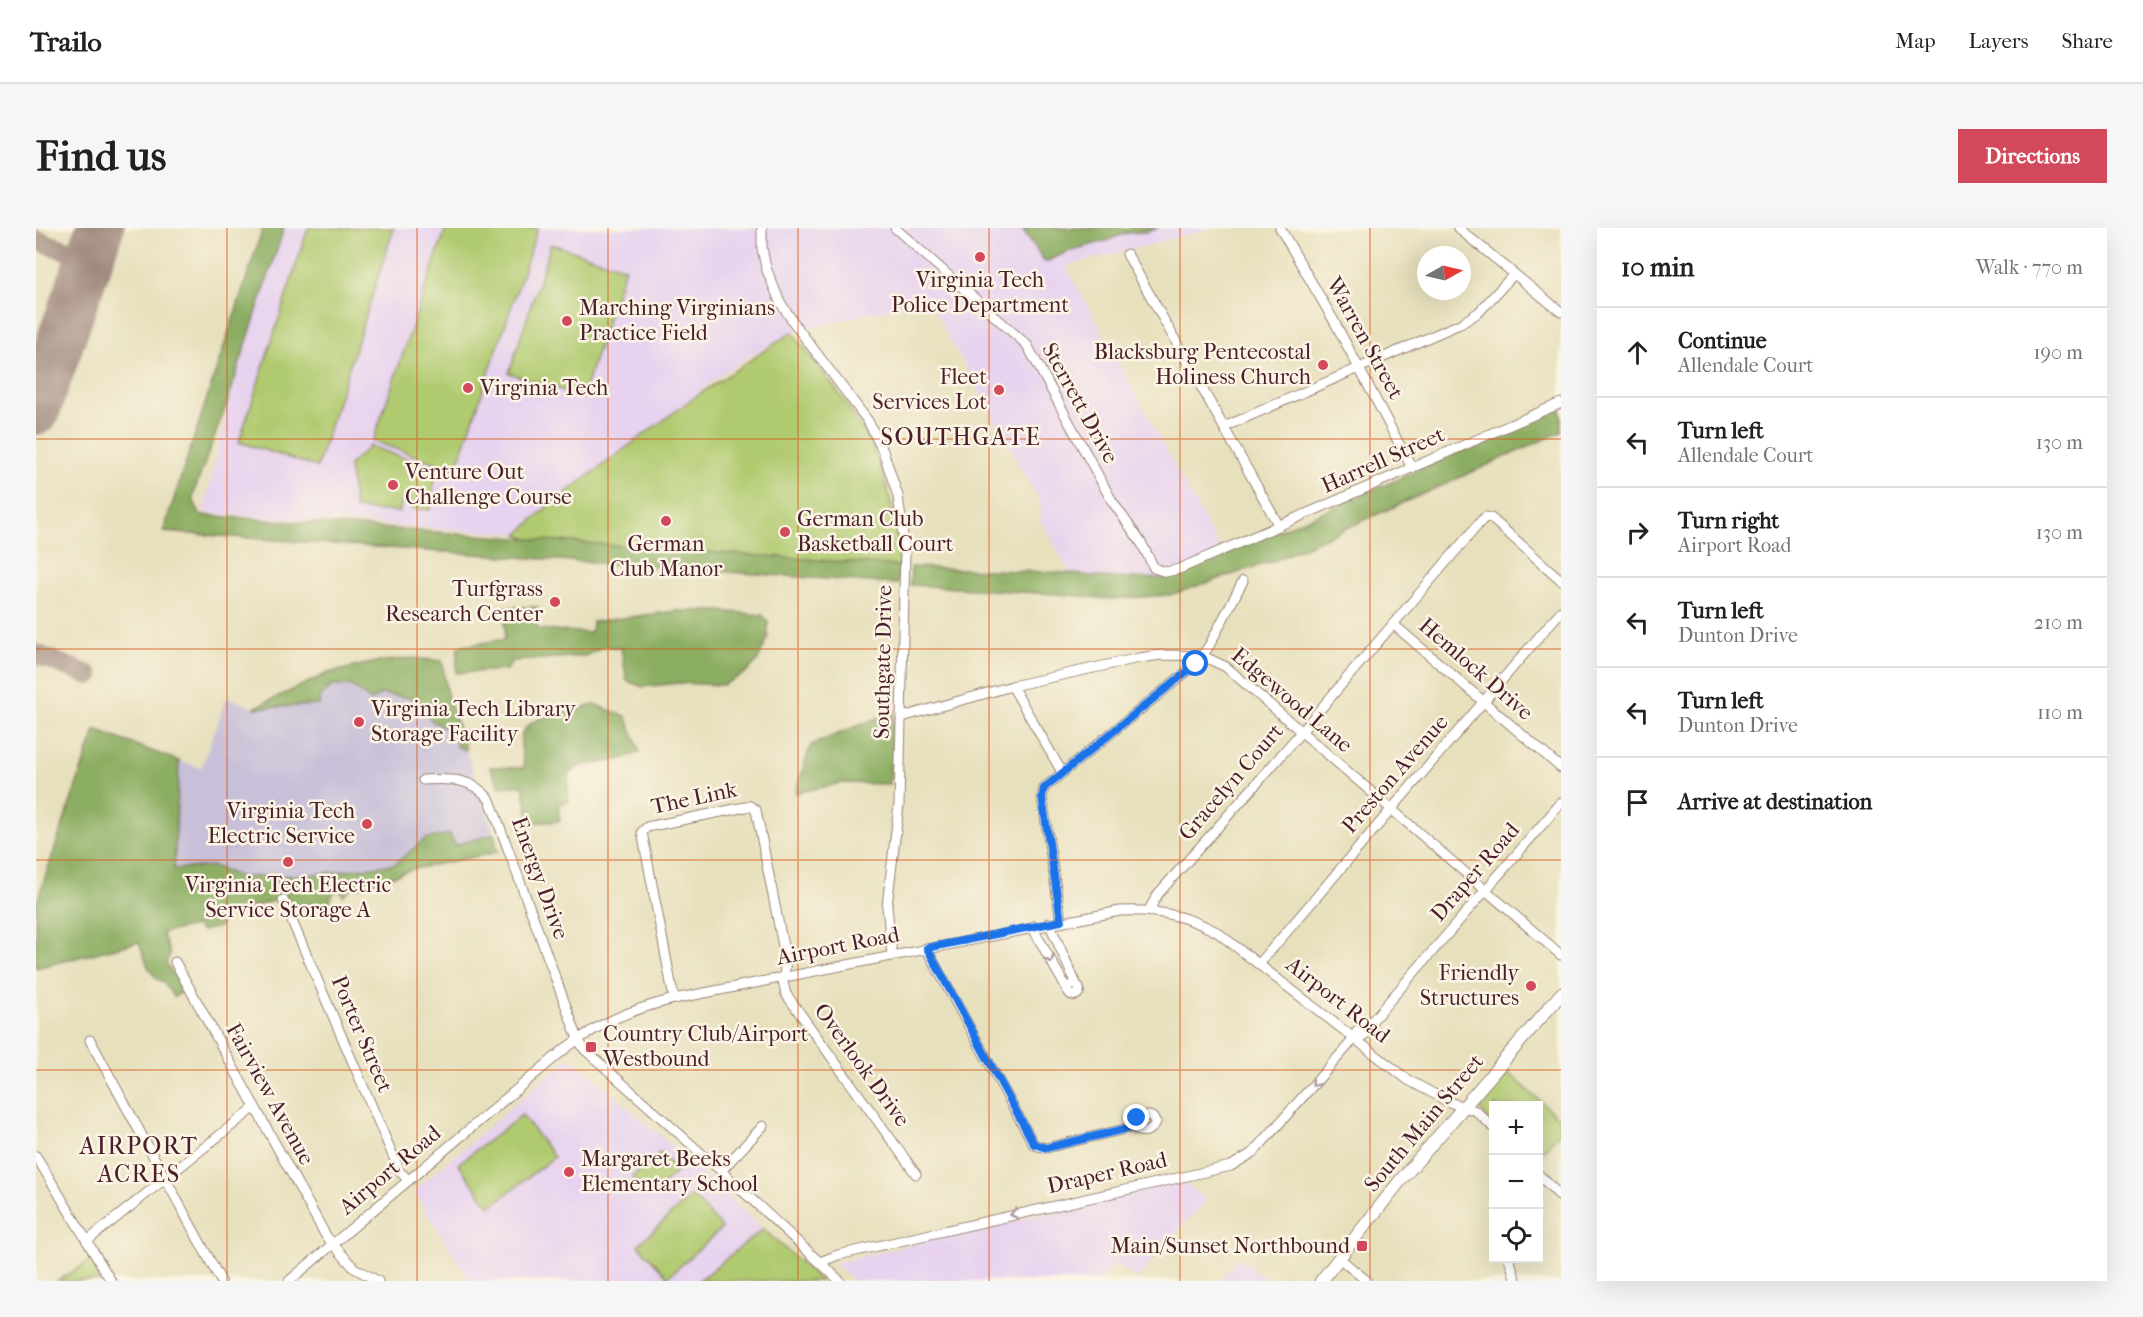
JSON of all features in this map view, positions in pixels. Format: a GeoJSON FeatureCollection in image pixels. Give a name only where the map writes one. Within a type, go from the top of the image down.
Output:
{"type":"FeatureCollection","features":[{"type":"Feature","properties":{"kind":"main road","name":"South Main Street"},"geometry":{"type":"LineString","coordinates":[[1322,1281],[1400,1182],[1561,994]]}},
{"type":"Feature","properties":{"kind":"street","name":"Southgate Drive"},"geometry":{"type":"LineString","coordinates":[[762,228],[763,256],[768,276],[780,302],[868,421],[883,451],[898,496],[905,551],[899,806],[887,906],[892,955]]}},
{"type":"Feature","properties":{"kind":"street","name":"Sterrett Drive"},"geometry":{"type":"LineString","coordinates":[[895,228],[1027,345],[1112,501],[1142,544],[1155,568],[1166,572],[1179,569],[1221,551]]}},
{"type":"Feature","properties":{"kind":"street","name":"Warren Street"},"geometry":{"type":"LineString","coordinates":[[1280,228],[1359,367],[1412,468]]}},
{"type":"Feature","properties":{"kind":"street"},"geometry":{"type":"LineString","coordinates":[[1458,228],[1561,312]]}},
{"type":"Feature","properties":{"kind":"street"},"geometry":{"type":"LineString","coordinates":[[1127,254],[1279,526]]}},
{"type":"Feature","properties":{"kind":"street"},"geometry":{"type":"LineString","coordinates":[[1224,427],[1469,320],[1514,274]]}},
{"type":"Feature","properties":{"kind":"street","name":"Harrell Street"},"geometry":{"type":"LineString","coordinates":[[1221,551],[1561,403]]}},
{"type":"Feature","properties":{"kind":"street","name":"Gracelyn Court"},"geometry":{"type":"LineString","coordinates":[[1149,910],[1158,894],[1482,519],[1491,518],[1561,580]]}},
{"type":"Feature","properties":{"kind":"street"},"geometry":{"type":"LineString","coordinates":[[1061,921],[1042,792],[1047,784],[1196,664],[1203,656],[1243,580]]}},
{"type":"Feature","properties":{"kind":"street","name":"Preston Avenue"},"geometry":{"type":"LineString","coordinates":[[1260,963],[1561,611]]}},
{"type":"Feature","properties":{"kind":"street","name":"Hemlock Drive"},"geometry":{"type":"LineString","coordinates":[[1393,624],[1561,768]]}},
{"type":"Feature","properties":{"kind":"street","name":"Edgewood Lane"},"geometry":{"type":"LineString","coordinates":[[902,717],[1012,686],[1139,658],[1162,655],[1203,656],[1226,667],[1561,955]]}},
{"type":"Feature","properties":{"kind":"street"},"geometry":{"type":"LineString","coordinates":[[1012,686],[1062,772]]}},
{"type":"Feature","properties":{"kind":"street","name":"Energy Drive"},"geometry":{"type":"LineString","coordinates":[[423,780],[448,779],[467,782],[482,791],[490,800],[578,1039]]}},
{"type":"Feature","properties":{"kind":"street","name":"Draper Road"},"geometry":{"type":"LineString","coordinates":[[820,1262],[838,1255],[1231,1166],[1254,1152],[1354,1039],[1365,1036],[1372,1027],[1372,1021],[1561,803]]}},
{"type":"Feature","properties":{"kind":"street","name":"The Link"},"geometry":{"type":"LineString","coordinates":[[674,999],[642,836],[643,830],[647,827],[748,806],[754,807]]}},
{"type":"Feature","properties":{"kind":"street","name":"Overlook Drive"},"geometry":{"type":"LineString","coordinates":[[754,807],[786,961],[783,987],[786,994],[916,1174]]}},
{"type":"Feature","properties":{"kind":"street","name":"Porter Street"},"geometry":{"type":"LineString","coordinates":[[283,900],[400,1173],[409,1180]]}},
{"type":"Feature","properties":{"kind":"street","name":"Airport Road"},"geometry":{"type":"LineString","coordinates":[[289,1281],[578,1039],[620,1015],[640,1007],[674,999],[1034,926],[1120,911],[1149,910],[1177,915],[1207,927],[1260,963],[1408,1080],[1449,1102],[1476,1111],[1489,1123]]}},
{"type":"Feature","properties":{"kind":"street"},"geometry":{"type":"LineString","coordinates":[[1034,926],[1036,934],[1070,995],[1077,995],[1079,992],[1077,986],[1048,924]]}},
{"type":"Feature","properties":{"kind":"street"},"geometry":{"type":"LineString","coordinates":[[927,948],[1034,1144],[1046,1148],[1133,1127]]}},
{"type":"Feature","properties":{"kind":"street","name":"Fairview Avenue"},"geometry":{"type":"LineString","coordinates":[[175,962],[326,1236],[354,1268],[378,1281]]}},
{"type":"Feature","properties":{"kind":"street"},"geometry":{"type":"LineString","coordinates":[[578,1039],[584,1049],[840,1281]]}},
{"type":"Feature","properties":{"kind":"street"},"geometry":{"type":"LineString","coordinates":[[90,1040],[222,1281]]}},
{"type":"Feature","properties":{"kind":"street"},"geometry":{"type":"LineString","coordinates":[[87,1241],[255,1107]]}},
{"type":"Feature","properties":{"kind":"street"},"geometry":{"type":"LineString","coordinates":[[721,1171],[764,1126]]}},
{"type":"Feature","properties":{"kind":"street"},"geometry":{"type":"LineString","coordinates":[[36,1156],[111,1281]]}},
{"type":"Feature","properties":{"kind":"street"},"geometry":{"type":"LineString","coordinates":[[1543,1178],[1561,1197]]}},
{"type":"Feature","properties":{"kind":"street"},"geometry":{"type":"LineString","coordinates":[[1339,1258],[1367,1281]]}},
{"type":"Feature","properties":{"kind":"street"},"geometry":{"type":"LineString","coordinates":[[1511,1263],[1516,1281]]}},
{"type":"Feature","properties":{"kind":"shaded area","name":"Virginia Tech"},"geometry":{"type":"Polygon","coordinates":[[[269,228],[1214,228],[1066,266],[1223,555],[1166,578],[1085,576],[1070,573],[1041,520],[1040,502],[928,299],[792,332],[724,372],[685,404],[548,506],[518,534],[203,513],[269,228]]]}},
{"type":"Feature","properties":{"kind":"shaded area"},"geometry":{"type":"Polygon","coordinates":[[[412,658],[442,661],[447,694],[494,834],[454,845],[425,839],[395,864],[310,875],[241,877],[213,866],[174,869],[179,761],[201,768],[227,697],[254,708],[328,673],[376,662],[412,658]]]}},
{"type":"Feature","properties":{"kind":"shaded area","name":"Margaret Beeks Elementary School"},"geometry":{"type":"Polygon","coordinates":[[[570,1057],[694,1165],[763,1229],[698,1281],[470,1281],[414,1191],[570,1057]]]}},
{"type":"Feature","properties":{"kind":"shaded area"},"geometry":{"type":"Polygon","coordinates":[[[1182,1181],[1207,1200],[1137,1279],[1115,1262],[1100,1281],[854,1281],[833,1263],[1182,1181]]]}},
{"type":"Feature","properties":{"kind":"shaded area"},"geometry":{"type":"Polygon","coordinates":[[[1238,1257],[1268,1281],[1220,1281],[1238,1257]]]}},
{"type":"Feature","properties":{"kind":"green space"},"geometry":{"type":"Polygon","coordinates":[[[263,228],[284,228],[228,400],[195,489],[193,499],[200,515],[900,566],[898,584],[163,532],[263,228]]]}},
{"type":"Feature","properties":{"kind":"green space"},"geometry":{"type":"Polygon","coordinates":[[[308,228],[394,228],[317,467],[239,442],[308,228]]]}},
{"type":"Feature","properties":{"kind":"green space"},"geometry":{"type":"Polygon","coordinates":[[[446,228],[538,228],[456,470],[373,441],[446,228]]]}},
{"type":"Feature","properties":{"kind":"green space"},"geometry":{"type":"Polygon","coordinates":[[[1022,228],[1158,228],[1147,232],[1126,233],[1072,250],[1045,262],[1022,228]]]}},
{"type":"Feature","properties":{"kind":"green space","name":"Marching Virginians Practice Field"},"geometry":{"type":"Polygon","coordinates":[[[551,244],[625,268],[582,397],[509,373],[551,244]]]}},
{"type":"Feature","properties":{"kind":"green space"},"geometry":{"type":"Polygon","coordinates":[[[792,332],[830,381],[873,448],[890,497],[900,566],[527,539],[518,534],[548,506],[685,404],[792,332]]]}},
{"type":"Feature","properties":{"kind":"green space"},"geometry":{"type":"Polygon","coordinates":[[[1561,407],[1561,432],[1273,561],[1170,595],[1109,599],[910,585],[911,567],[1070,573],[1118,578],[1166,578],[1349,501],[1561,407]]]}},
{"type":"Feature","properties":{"kind":"green space","name":"Venture Out Challenge Course"},"geometry":{"type":"Polygon","coordinates":[[[370,446],[436,469],[430,510],[411,509],[411,501],[401,501],[400,512],[355,509],[349,465],[370,446]]]}},
{"type":"Feature","properties":{"kind":"green space"},"geometry":{"type":"Polygon","coordinates":[[[505,607],[538,607],[537,629],[591,633],[592,622],[676,611],[720,611],[762,615],[768,621],[768,637],[758,660],[747,672],[723,685],[678,683],[643,687],[627,681],[621,648],[605,646],[585,656],[512,661],[506,670],[456,673],[458,647],[505,639],[505,607]]]}},
{"type":"Feature","properties":{"kind":"green space"},"geometry":{"type":"Polygon","coordinates":[[[412,658],[442,661],[447,694],[466,750],[457,747],[453,730],[434,722],[422,705],[411,698],[380,694],[371,701],[352,686],[332,686],[320,697],[319,705],[254,708],[328,673],[376,662],[412,658]]]}},
{"type":"Feature","properties":{"kind":"green space"},"geometry":{"type":"Polygon","coordinates":[[[596,705],[626,716],[640,752],[618,760],[580,766],[568,775],[568,802],[558,804],[560,821],[530,823],[523,785],[500,787],[490,767],[524,768],[521,739],[524,731],[531,724],[552,714],[596,705]]]}},
{"type":"Feature","properties":{"kind":"green space"},"geometry":{"type":"Polygon","coordinates":[[[894,711],[890,784],[842,783],[795,793],[811,745],[894,711]]]}},
{"type":"Feature","properties":{"kind":"green space"},"geometry":{"type":"Polygon","coordinates":[[[95,730],[179,761],[174,869],[213,866],[241,877],[310,875],[395,864],[425,839],[450,834],[455,845],[494,834],[498,852],[410,870],[369,885],[350,889],[343,896],[340,890],[333,893],[329,903],[322,906],[310,903],[294,908],[286,897],[222,916],[219,927],[201,931],[195,926],[162,933],[170,954],[166,963],[184,991],[174,997],[148,967],[139,942],[36,968],[36,904],[95,730]]]}},
{"type":"Feature","properties":{"kind":"green space"},"geometry":{"type":"Polygon","coordinates":[[[1508,1072],[1540,1101],[1489,1101],[1489,1120],[1478,1107],[1508,1072]]]}},
{"type":"Feature","properties":{"kind":"green space"},"geometry":{"type":"Polygon","coordinates":[[[1543,1104],[1561,1120],[1561,1131],[1543,1151],[1543,1104]]]}},
{"type":"Feature","properties":{"kind":"green space"},"geometry":{"type":"Polygon","coordinates":[[[522,1115],[554,1157],[490,1207],[458,1164],[522,1115]]]}},
{"type":"Feature","properties":{"kind":"green space"},"geometry":{"type":"Polygon","coordinates":[[[661,1152],[677,1172],[648,1197],[632,1177],[661,1152]]]}},
{"type":"Feature","properties":{"kind":"green space"},"geometry":{"type":"Polygon","coordinates":[[[692,1195],[722,1228],[668,1277],[638,1245],[692,1195]]]}},
{"type":"Feature","properties":{"kind":"green space"},"geometry":{"type":"Polygon","coordinates":[[[763,1229],[821,1281],[698,1281],[763,1229]]]}},
{"type":"Feature","properties":{"kind":"green space"},"geometry":{"type":"Polygon","coordinates":[[[92,1260],[104,1281],[57,1281],[92,1260]]]}},
{"type":"Feature","properties":{"kind":"taxiway"},"geometry":{"type":"LineString","coordinates":[[36,240],[89,258]]}},
{"type":"Feature","properties":{"kind":"taxiway"},"geometry":{"type":"LineString","coordinates":[[36,654],[89,675]]}},
{"type":"Feature","properties":{"kind":"runway"},"geometry":{"type":"LineString","coordinates":[[36,411],[100,228]]}},
{"type":"Feature","properties":{"kind":"place","name":"Virginia Tech Police Department"},"geometry":{"type":"Point","coordinates":[980,257]}},
{"type":"Feature","properties":{"kind":"place","name":"Marching Virginians Practice Field"},"geometry":{"type":"Point","coordinates":[567,321]}},
{"type":"Feature","properties":{"kind":"place","name":"Blacksburg Pentecostal Holiness Church"},"geometry":{"type":"Point","coordinates":[1323,365]}},
{"type":"Feature","properties":{"kind":"place","name":"Virginia Tech"},"geometry":{"type":"Point","coordinates":[468,388]}},
{"type":"Feature","properties":{"kind":"place","name":"Fleet Services Lot"},"geometry":{"type":"Point","coordinates":[999,390]}},
{"type":"Feature","properties":{"kind":"place","name":"Venture Out Challenge Course"},"geometry":{"type":"Point","coordinates":[393,485]}},
{"type":"Feature","properties":{"kind":"place","name":"German Club Manor"},"geometry":{"type":"Point","coordinates":[666,521]}},
{"type":"Feature","properties":{"kind":"place","name":"German Club Basketball Court"},"geometry":{"type":"Point","coordinates":[785,532]}},
{"type":"Feature","properties":{"kind":"place","name":"Turfgrass Research Center"},"geometry":{"type":"Point","coordinates":[555,602]}},
{"type":"Feature","properties":{"kind":"place","name":"Virginia Tech Library Storage Facility"},"geometry":{"type":"Point","coordinates":[359,722]}},
{"type":"Feature","properties":{"kind":"place","name":"Virginia Tech Electric Service"},"geometry":{"type":"Point","coordinates":[367,824]}},
{"type":"Feature","properties":{"kind":"place","name":"Virginia Tech Electric Service Storage A"},"geometry":{"type":"Point","coordinates":[288,862]}},
{"type":"Feature","properties":{"kind":"place","name":"Friendly Structures"},"geometry":{"type":"Point","coordinates":[1531,986]}},
{"type":"Feature","properties":{"kind":"place","name":"Country Club/Airport Westbound"},"geometry":{"type":"Point","coordinates":[591,1047]}},
{"type":"Feature","properties":{"kind":"place","name":"Margaret Beeks Elementary School"},"geometry":{"type":"Point","coordinates":[569,1172]}},
{"type":"Feature","properties":{"kind":"place","name":"Main/Sunset Northbound"},"geometry":{"type":"Point","coordinates":[1362,1246]}},
{"type":"Feature","properties":{"kind":"district","name":"SOUTHGATE"},"geometry":{"type":"Point","coordinates":[961,437]}},
{"type":"Feature","properties":{"kind":"district","name":"AIRPORT ACRES"},"geometry":{"type":"Point","coordinates":[139,1160]}},
{"type":"Feature","properties":{"kind":"route"},"geometry":{"type":"LineString","coordinates":[[1137,1118],[1133,1127],[1046,1148],[1040,1148],[1034,1144],[927,948],[1061,921],[1042,797],[1044,788],[1196,664]]}}]}
